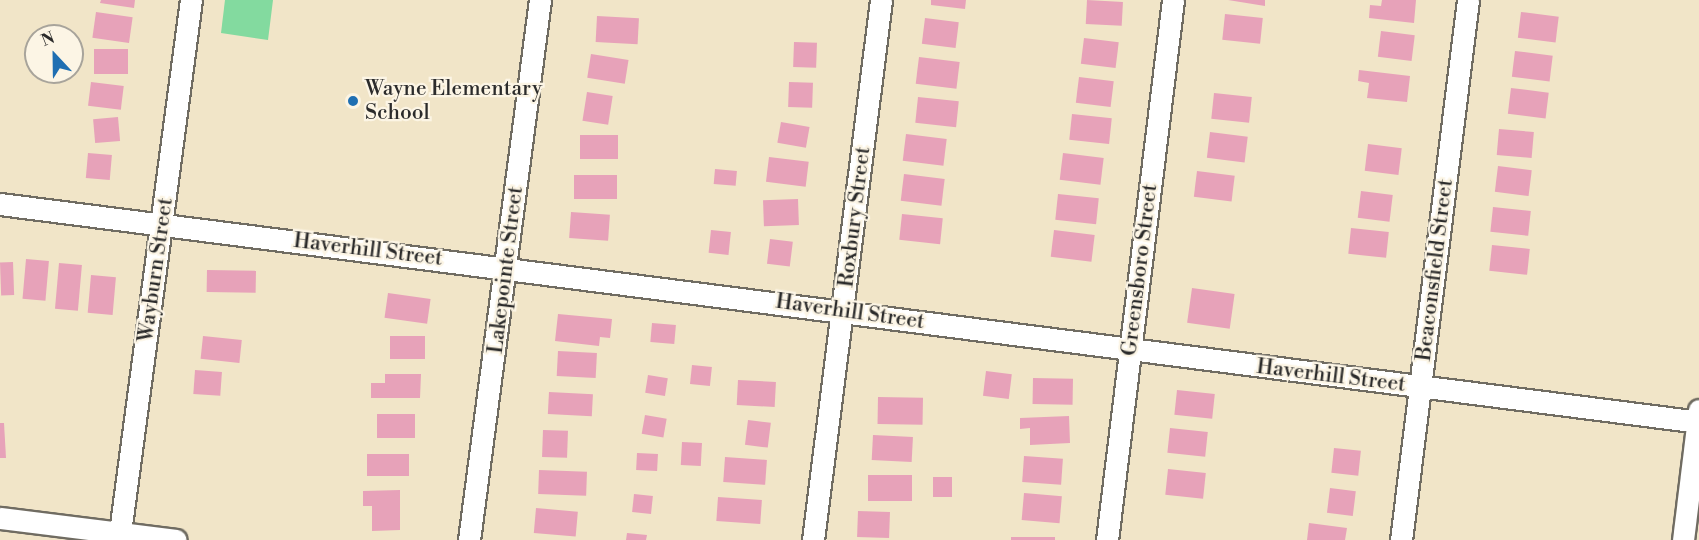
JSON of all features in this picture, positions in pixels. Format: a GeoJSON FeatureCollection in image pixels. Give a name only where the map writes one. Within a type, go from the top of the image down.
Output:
{"type":"FeatureCollection","features":[{"type":"Feature","properties":{"kind":"street","name":"Wayburn Street"},"geometry":{"type":"LineString","coordinates":[[119,536],[191,0]]}},
{"type":"Feature","properties":{"kind":"street","name":"Lakepointe Street"},"geometry":{"type":"LineString","coordinates":[[468,540],[507,268],[540,0]]}},
{"type":"Feature","properties":{"kind":"street","name":"Roxbury Street"},"geometry":{"type":"LineString","coordinates":[[813,540],[880,0]]}},
{"type":"Feature","properties":{"kind":"street","name":"Greensboro Street"},"geometry":{"type":"LineString","coordinates":[[1107,540],[1173,0]]}},
{"type":"Feature","properties":{"kind":"street","name":"Beaconsfield Street"},"geometry":{"type":"LineString","coordinates":[[1401,540],[1468,0]]}},
{"type":"Feature","properties":{"kind":"street","name":"Haverhill Street"},"geometry":{"type":"LineString","coordinates":[[0,204],[843,310],[1130,351],[1420,387],[1698,417]]}},
{"type":"Feature","properties":{"kind":"street"},"geometry":{"type":"LineString","coordinates":[[1683,540],[1698,417]]}},
{"type":"Feature","properties":{"kind":"street"},"geometry":{"type":"LineString","coordinates":[[0,518],[119,536],[176,540]]}},
{"type":"Feature","properties":{"kind":"green space"},"geometry":{"type":"Polygon","coordinates":[[[225,0],[273,0],[268,40],[221,33],[225,0]]]}},
{"type":"Feature","properties":{"kind":"building"},"geometry":{"type":"Polygon","coordinates":[[[101,0],[135,0],[134,8],[100,3],[101,0]]]}},
{"type":"Feature","properties":{"kind":"building"},"geometry":{"type":"Polygon","coordinates":[[[931,0],[966,0],[965,9],[931,5],[931,0]]]}},
{"type":"Feature","properties":{"kind":"building"},"geometry":{"type":"Polygon","coordinates":[[[1087,0],[1123,2],[1122,26],[1086,24],[1087,0]]]}},
{"type":"Feature","properties":{"kind":"building"},"geometry":{"type":"Polygon","coordinates":[[[1228,0],[1265,0],[1265,6],[1228,0]]]}},
{"type":"Feature","properties":{"kind":"building"},"geometry":{"type":"Polygon","coordinates":[[[1382,0],[1416,0],[1414,23],[1369,18],[1370,5],[1381,6],[1382,0]]]}},
{"type":"Feature","properties":{"kind":"building"},"geometry":{"type":"Polygon","coordinates":[[[96,12],[133,17],[129,43],[92,38],[96,12]]]}},
{"type":"Feature","properties":{"kind":"building"},"geometry":{"type":"Polygon","coordinates":[[[1521,12],[1559,17],[1556,42],[1518,38],[1521,12]]]}},
{"type":"Feature","properties":{"kind":"building"},"geometry":{"type":"Polygon","coordinates":[[[1225,14],[1263,18],[1260,44],[1222,40],[1225,14]]]}},
{"type":"Feature","properties":{"kind":"building"},"geometry":{"type":"Polygon","coordinates":[[[597,16],[639,18],[638,44],[596,42],[597,16]]]}},
{"type":"Feature","properties":{"kind":"building"},"geometry":{"type":"Polygon","coordinates":[[[925,18],[959,22],[956,48],[922,44],[925,18]]]}},
{"type":"Feature","properties":{"kind":"building"},"geometry":{"type":"Polygon","coordinates":[[[1381,31],[1415,35],[1412,61],[1378,57],[1381,31]]]}},
{"type":"Feature","properties":{"kind":"building"},"geometry":{"type":"Polygon","coordinates":[[[1084,38],[1119,42],[1116,68],[1081,64],[1084,38]]]}},
{"type":"Feature","properties":{"kind":"building"},"geometry":{"type":"Polygon","coordinates":[[[794,42],[817,43],[816,68],[793,67],[794,42]]]}},
{"type":"Feature","properties":{"kind":"building"},"geometry":{"type":"Polygon","coordinates":[[[94,49],[128,49],[128,74],[94,74],[94,49]]]}},
{"type":"Feature","properties":{"kind":"building"},"geometry":{"type":"Polygon","coordinates":[[[1515,51],[1553,56],[1550,81],[1512,77],[1515,51]]]}},
{"type":"Feature","properties":{"kind":"building"},"geometry":{"type":"Polygon","coordinates":[[[591,54],[629,60],[625,84],[587,78],[591,54]]]}},
{"type":"Feature","properties":{"kind":"building"},"geometry":{"type":"Polygon","coordinates":[[[919,57],[960,62],[956,89],[916,84],[919,57]]]}},
{"type":"Feature","properties":{"kind":"building"},"geometry":{"type":"Polygon","coordinates":[[[1359,70],[1410,76],[1407,102],[1367,98],[1369,83],[1358,81],[1359,70]]]}},
{"type":"Feature","properties":{"kind":"building"},"geometry":{"type":"Polygon","coordinates":[[[1079,77],[1114,81],[1111,107],[1076,103],[1079,77]]]}},
{"type":"Feature","properties":{"kind":"building"},"geometry":{"type":"Polygon","coordinates":[[[91,82],[124,86],[121,110],[88,106],[91,82]]]}},
{"type":"Feature","properties":{"kind":"building"},"geometry":{"type":"Polygon","coordinates":[[[789,82],[813,83],[812,108],[788,107],[789,82]]]}},
{"type":"Feature","properties":{"kind":"building"},"geometry":{"type":"Polygon","coordinates":[[[1511,88],[1549,93],[1546,118],[1508,114],[1511,88]]]}},
{"type":"Feature","properties":{"kind":"building"},"geometry":{"type":"Polygon","coordinates":[[[587,92],[613,96],[608,125],[582,121],[587,92]]]}},
{"type":"Feature","properties":{"kind":"building"},"geometry":{"type":"Polygon","coordinates":[[[1214,93],[1252,97],[1249,123],[1211,119],[1214,93]]]}},
{"type":"Feature","properties":{"kind":"building"},"geometry":{"type":"Polygon","coordinates":[[[918,97],[959,101],[956,127],[915,123],[918,97]]]}},
{"type":"Feature","properties":{"kind":"building"},"geometry":{"type":"Polygon","coordinates":[[[1072,114],[1112,118],[1109,144],[1069,140],[1072,114]]]}},
{"type":"Feature","properties":{"kind":"building"},"geometry":{"type":"Polygon","coordinates":[[[118,117],[120,141],[95,143],[93,119],[118,117]]]}},
{"type":"Feature","properties":{"kind":"building"},"geometry":{"type":"Polygon","coordinates":[[[781,122],[810,127],[806,148],[777,143],[781,122]]]}},
{"type":"Feature","properties":{"kind":"building"},"geometry":{"type":"Polygon","coordinates":[[[1499,129],[1534,132],[1532,158],[1497,155],[1499,129]]]}},
{"type":"Feature","properties":{"kind":"building"},"geometry":{"type":"Polygon","coordinates":[[[1210,132],[1248,137],[1245,162],[1207,158],[1210,132]]]}},
{"type":"Feature","properties":{"kind":"building"},"geometry":{"type":"Polygon","coordinates":[[[906,134],[947,139],[943,166],[903,161],[906,134]]]}},
{"type":"Feature","properties":{"kind":"building"},"geometry":{"type":"Polygon","coordinates":[[[580,135],[618,135],[618,159],[580,159],[580,135]]]}},
{"type":"Feature","properties":{"kind":"building"},"geometry":{"type":"Polygon","coordinates":[[[1368,144],[1402,148],[1398,175],[1365,171],[1368,144]]]}},
{"type":"Feature","properties":{"kind":"building"},"geometry":{"type":"Polygon","coordinates":[[[88,153],[112,155],[110,180],[86,178],[88,153]]]}},
{"type":"Feature","properties":{"kind":"building"},"geometry":{"type":"Polygon","coordinates":[[[1063,153],[1104,158],[1100,185],[1060,180],[1063,153]]]}},
{"type":"Feature","properties":{"kind":"building"},"geometry":{"type":"Polygon","coordinates":[[[769,157],[809,162],[806,187],[766,182],[769,157]]]}},
{"type":"Feature","properties":{"kind":"building"},"geometry":{"type":"Polygon","coordinates":[[[1498,166],[1532,170],[1529,196],[1495,192],[1498,166]]]}},
{"type":"Feature","properties":{"kind":"building"},"geometry":{"type":"Polygon","coordinates":[[[715,169],[737,171],[736,186],[714,184],[715,169]]]}},
{"type":"Feature","properties":{"kind":"building"},"geometry":{"type":"Polygon","coordinates":[[[1197,171],[1235,176],[1232,201],[1194,197],[1197,171]]]}},
{"type":"Feature","properties":{"kind":"building"},"geometry":{"type":"Polygon","coordinates":[[[904,174],[945,179],[941,206],[901,201],[904,174]]]}},
{"type":"Feature","properties":{"kind":"building"},"geometry":{"type":"Polygon","coordinates":[[[574,175],[617,175],[617,199],[574,199],[574,175]]]}},
{"type":"Feature","properties":{"kind":"building"},"geometry":{"type":"Polygon","coordinates":[[[1361,191],[1393,195],[1389,222],[1358,218],[1361,191]]]}},
{"type":"Feature","properties":{"kind":"building"},"geometry":{"type":"Polygon","coordinates":[[[1058,194],[1099,198],[1096,224],[1055,220],[1058,194]]]}},
{"type":"Feature","properties":{"kind":"building"},"geometry":{"type":"Polygon","coordinates":[[[798,199],[799,225],[764,226],[763,200],[798,199]]]}},
{"type":"Feature","properties":{"kind":"building"},"geometry":{"type":"Polygon","coordinates":[[[1493,207],[1531,211],[1528,236],[1490,232],[1493,207]]]}},
{"type":"Feature","properties":{"kind":"building"},"geometry":{"type":"Polygon","coordinates":[[[571,212],[610,215],[608,241],[569,238],[571,212]]]}},
{"type":"Feature","properties":{"kind":"building"},"geometry":{"type":"Polygon","coordinates":[[[902,214],[943,218],[940,244],[899,240],[902,214]]]}},
{"type":"Feature","properties":{"kind":"building"},"geometry":{"type":"Polygon","coordinates":[[[1351,228],[1389,232],[1386,258],[1348,254],[1351,228]]]}},
{"type":"Feature","properties":{"kind":"building"},"geometry":{"type":"Polygon","coordinates":[[[711,230],[731,232],[728,255],[709,253],[711,230]]]}},
{"type":"Feature","properties":{"kind":"building"},"geometry":{"type":"Polygon","coordinates":[[[1054,230],[1095,235],[1091,262],[1051,257],[1054,230]]]}},
{"type":"Feature","properties":{"kind":"building"},"geometry":{"type":"Polygon","coordinates":[[[770,239],[793,242],[790,267],[767,264],[770,239]]]}},
{"type":"Feature","properties":{"kind":"building"},"geometry":{"type":"Polygon","coordinates":[[[1492,245],[1530,249],[1527,275],[1489,271],[1492,245]]]}},
{"type":"Feature","properties":{"kind":"building"},"geometry":{"type":"Polygon","coordinates":[[[26,259],[49,261],[45,301],[23,299],[26,259]]]}},
{"type":"Feature","properties":{"kind":"building"},"geometry":{"type":"Polygon","coordinates":[[[0,262],[13,262],[14,295],[1,295],[0,262]]]}},
{"type":"Feature","properties":{"kind":"building"},"geometry":{"type":"Polygon","coordinates":[[[59,263],[82,265],[78,311],[55,309],[59,263]]]}},
{"type":"Feature","properties":{"kind":"building"},"geometry":{"type":"Polygon","coordinates":[[[207,270],[256,271],[256,293],[207,292],[207,270]]]}},
{"type":"Feature","properties":{"kind":"building"},"geometry":{"type":"Polygon","coordinates":[[[91,275],[116,277],[113,315],[88,313],[91,275]]]}},
{"type":"Feature","properties":{"kind":"building"},"geometry":{"type":"Polygon","coordinates":[[[1192,288],[1235,294],[1230,329],[1187,323],[1192,288]]]}},
{"type":"Feature","properties":{"kind":"building"},"geometry":{"type":"Polygon","coordinates":[[[388,293],[431,299],[427,324],[385,318],[388,293]]]}},
{"type":"Feature","properties":{"kind":"building"},"geometry":{"type":"Polygon","coordinates":[[[558,314],[612,319],[610,338],[600,337],[599,346],[555,341],[558,314]]]}},
{"type":"Feature","properties":{"kind":"building"},"geometry":{"type":"Polygon","coordinates":[[[652,323],[676,325],[674,344],[650,342],[652,323]]]}},
{"type":"Feature","properties":{"kind":"building"},"geometry":{"type":"Polygon","coordinates":[[[203,336],[242,340],[239,363],[201,359],[203,336]]]}},
{"type":"Feature","properties":{"kind":"building"},"geometry":{"type":"Polygon","coordinates":[[[390,336],[425,336],[425,359],[390,359],[390,336]]]}},
{"type":"Feature","properties":{"kind":"building"},"geometry":{"type":"Polygon","coordinates":[[[558,351],[597,353],[596,378],[557,376],[558,351]]]}},
{"type":"Feature","properties":{"kind":"building"},"geometry":{"type":"Polygon","coordinates":[[[692,365],[712,367],[710,386],[690,384],[692,365]]]}},
{"type":"Feature","properties":{"kind":"building"},"geometry":{"type":"Polygon","coordinates":[[[195,370],[222,372],[220,396],[193,394],[195,370]]]}},
{"type":"Feature","properties":{"kind":"building"},"geometry":{"type":"Polygon","coordinates":[[[986,371],[1012,374],[1009,399],[983,396],[986,371]]]}},
{"type":"Feature","properties":{"kind":"building"},"geometry":{"type":"Polygon","coordinates":[[[385,374],[421,374],[420,398],[371,398],[371,383],[385,383],[385,374]]]}},
{"type":"Feature","properties":{"kind":"building"},"geometry":{"type":"Polygon","coordinates":[[[648,375],[668,378],[665,396],[645,393],[648,375]]]}},
{"type":"Feature","properties":{"kind":"building"},"geometry":{"type":"Polygon","coordinates":[[[1033,378],[1073,379],[1073,405],[1033,404],[1033,378]]]}},
{"type":"Feature","properties":{"kind":"building"},"geometry":{"type":"Polygon","coordinates":[[[738,380],[776,382],[775,407],[737,405],[738,380]]]}},
{"type":"Feature","properties":{"kind":"building"},"geometry":{"type":"Polygon","coordinates":[[[1177,390],[1215,394],[1212,419],[1174,415],[1177,390]]]}},
{"type":"Feature","properties":{"kind":"building"},"geometry":{"type":"Polygon","coordinates":[[[549,392],[593,394],[592,416],[548,414],[549,392]]]}},
{"type":"Feature","properties":{"kind":"building"},"geometry":{"type":"Polygon","coordinates":[[[878,397],[923,398],[923,425],[878,424],[878,397]]]}},
{"type":"Feature","properties":{"kind":"building"},"geometry":{"type":"Polygon","coordinates":[[[377,414],[415,414],[415,438],[377,438],[377,414]]]}},
{"type":"Feature","properties":{"kind":"building"},"geometry":{"type":"Polygon","coordinates":[[[645,415],[667,419],[663,438],[642,434],[645,415]]]}},
{"type":"Feature","properties":{"kind":"building"},"geometry":{"type":"Polygon","coordinates":[[[1069,416],[1070,443],[1030,445],[1030,428],[1020,429],[1020,418],[1069,416]]]}},
{"type":"Feature","properties":{"kind":"building"},"geometry":{"type":"Polygon","coordinates":[[[748,420],[771,423],[768,448],[745,445],[748,420]]]}},
{"type":"Feature","properties":{"kind":"building"},"geometry":{"type":"Polygon","coordinates":[[[0,423],[4,423],[6,458],[0,458],[0,423]]]}},
{"type":"Feature","properties":{"kind":"building"},"geometry":{"type":"Polygon","coordinates":[[[1170,428],[1208,432],[1205,457],[1167,453],[1170,428]]]}},
{"type":"Feature","properties":{"kind":"building"},"geometry":{"type":"Polygon","coordinates":[[[543,430],[568,431],[567,458],[542,457],[543,430]]]}},
{"type":"Feature","properties":{"kind":"building"},"geometry":{"type":"Polygon","coordinates":[[[873,435],[913,437],[912,462],[872,460],[873,435]]]}},
{"type":"Feature","properties":{"kind":"building"},"geometry":{"type":"Polygon","coordinates":[[[682,442],[702,443],[701,466],[681,465],[682,442]]]}},
{"type":"Feature","properties":{"kind":"building"},"geometry":{"type":"Polygon","coordinates":[[[1334,448],[1361,451],[1358,476],[1331,473],[1334,448]]]}},
{"type":"Feature","properties":{"kind":"building"},"geometry":{"type":"Polygon","coordinates":[[[637,453],[658,454],[657,471],[636,470],[637,453]]]}},
{"type":"Feature","properties":{"kind":"building"},"geometry":{"type":"Polygon","coordinates":[[[367,454],[409,454],[409,476],[367,476],[367,454]]]}},
{"type":"Feature","properties":{"kind":"building"},"geometry":{"type":"Polygon","coordinates":[[[1024,456],[1063,459],[1061,485],[1022,482],[1024,456]]]}},
{"type":"Feature","properties":{"kind":"building"},"geometry":{"type":"Polygon","coordinates":[[[725,457],[767,460],[765,485],[723,482],[725,457]]]}},
{"type":"Feature","properties":{"kind":"building"},"geometry":{"type":"Polygon","coordinates":[[[1168,469],[1206,473],[1203,499],[1165,495],[1168,469]]]}},
{"type":"Feature","properties":{"kind":"building"},"geometry":{"type":"Polygon","coordinates":[[[539,470],[587,472],[586,496],[538,494],[539,470]]]}},
{"type":"Feature","properties":{"kind":"building"},"geometry":{"type":"Polygon","coordinates":[[[868,475],[912,475],[912,501],[868,501],[868,475]]]}},
{"type":"Feature","properties":{"kind":"building"},"geometry":{"type":"Polygon","coordinates":[[[933,477],[952,477],[952,497],[933,497],[933,477]]]}},
{"type":"Feature","properties":{"kind":"building"},"geometry":{"type":"Polygon","coordinates":[[[1330,488],[1356,491],[1353,516],[1327,513],[1330,488]]]}},
{"type":"Feature","properties":{"kind":"building"},"geometry":{"type":"Polygon","coordinates":[[[400,490],[400,530],[372,531],[372,506],[363,506],[363,491],[400,490]]]}},
{"type":"Feature","properties":{"kind":"building"},"geometry":{"type":"Polygon","coordinates":[[[1024,493],[1062,496],[1060,523],[1022,520],[1024,493]]]}},
{"type":"Feature","properties":{"kind":"building"},"geometry":{"type":"Polygon","coordinates":[[[634,494],[653,496],[651,514],[632,512],[634,494]]]}},
{"type":"Feature","properties":{"kind":"building"},"geometry":{"type":"Polygon","coordinates":[[[718,497],[762,500],[760,524],[716,521],[718,497]]]}},
{"type":"Feature","properties":{"kind":"building"},"geometry":{"type":"Polygon","coordinates":[[[536,508],[578,512],[576,537],[534,533],[536,508]]]}},
{"type":"Feature","properties":{"kind":"building"},"geometry":{"type":"Polygon","coordinates":[[[858,511],[890,512],[889,538],[857,537],[858,511]]]}},
{"type":"Feature","properties":{"kind":"building"},"geometry":{"type":"Polygon","coordinates":[[[1309,523],[1347,528],[1345,540],[1307,540],[1309,523]]]}},
{"type":"Feature","properties":{"kind":"building"},"geometry":{"type":"Polygon","coordinates":[[[627,533],[647,535],[646,540],[626,540],[627,533]]]}},
{"type":"Feature","properties":{"kind":"building"},"geometry":{"type":"Polygon","coordinates":[[[1011,537],[1055,537],[1055,540],[1011,540],[1011,537]]]}},
{"type":"Feature","properties":{"kind":"place","name":"Wayne Elementary School"},"geometry":{"type":"Point","coordinates":[353,101]}}]}
